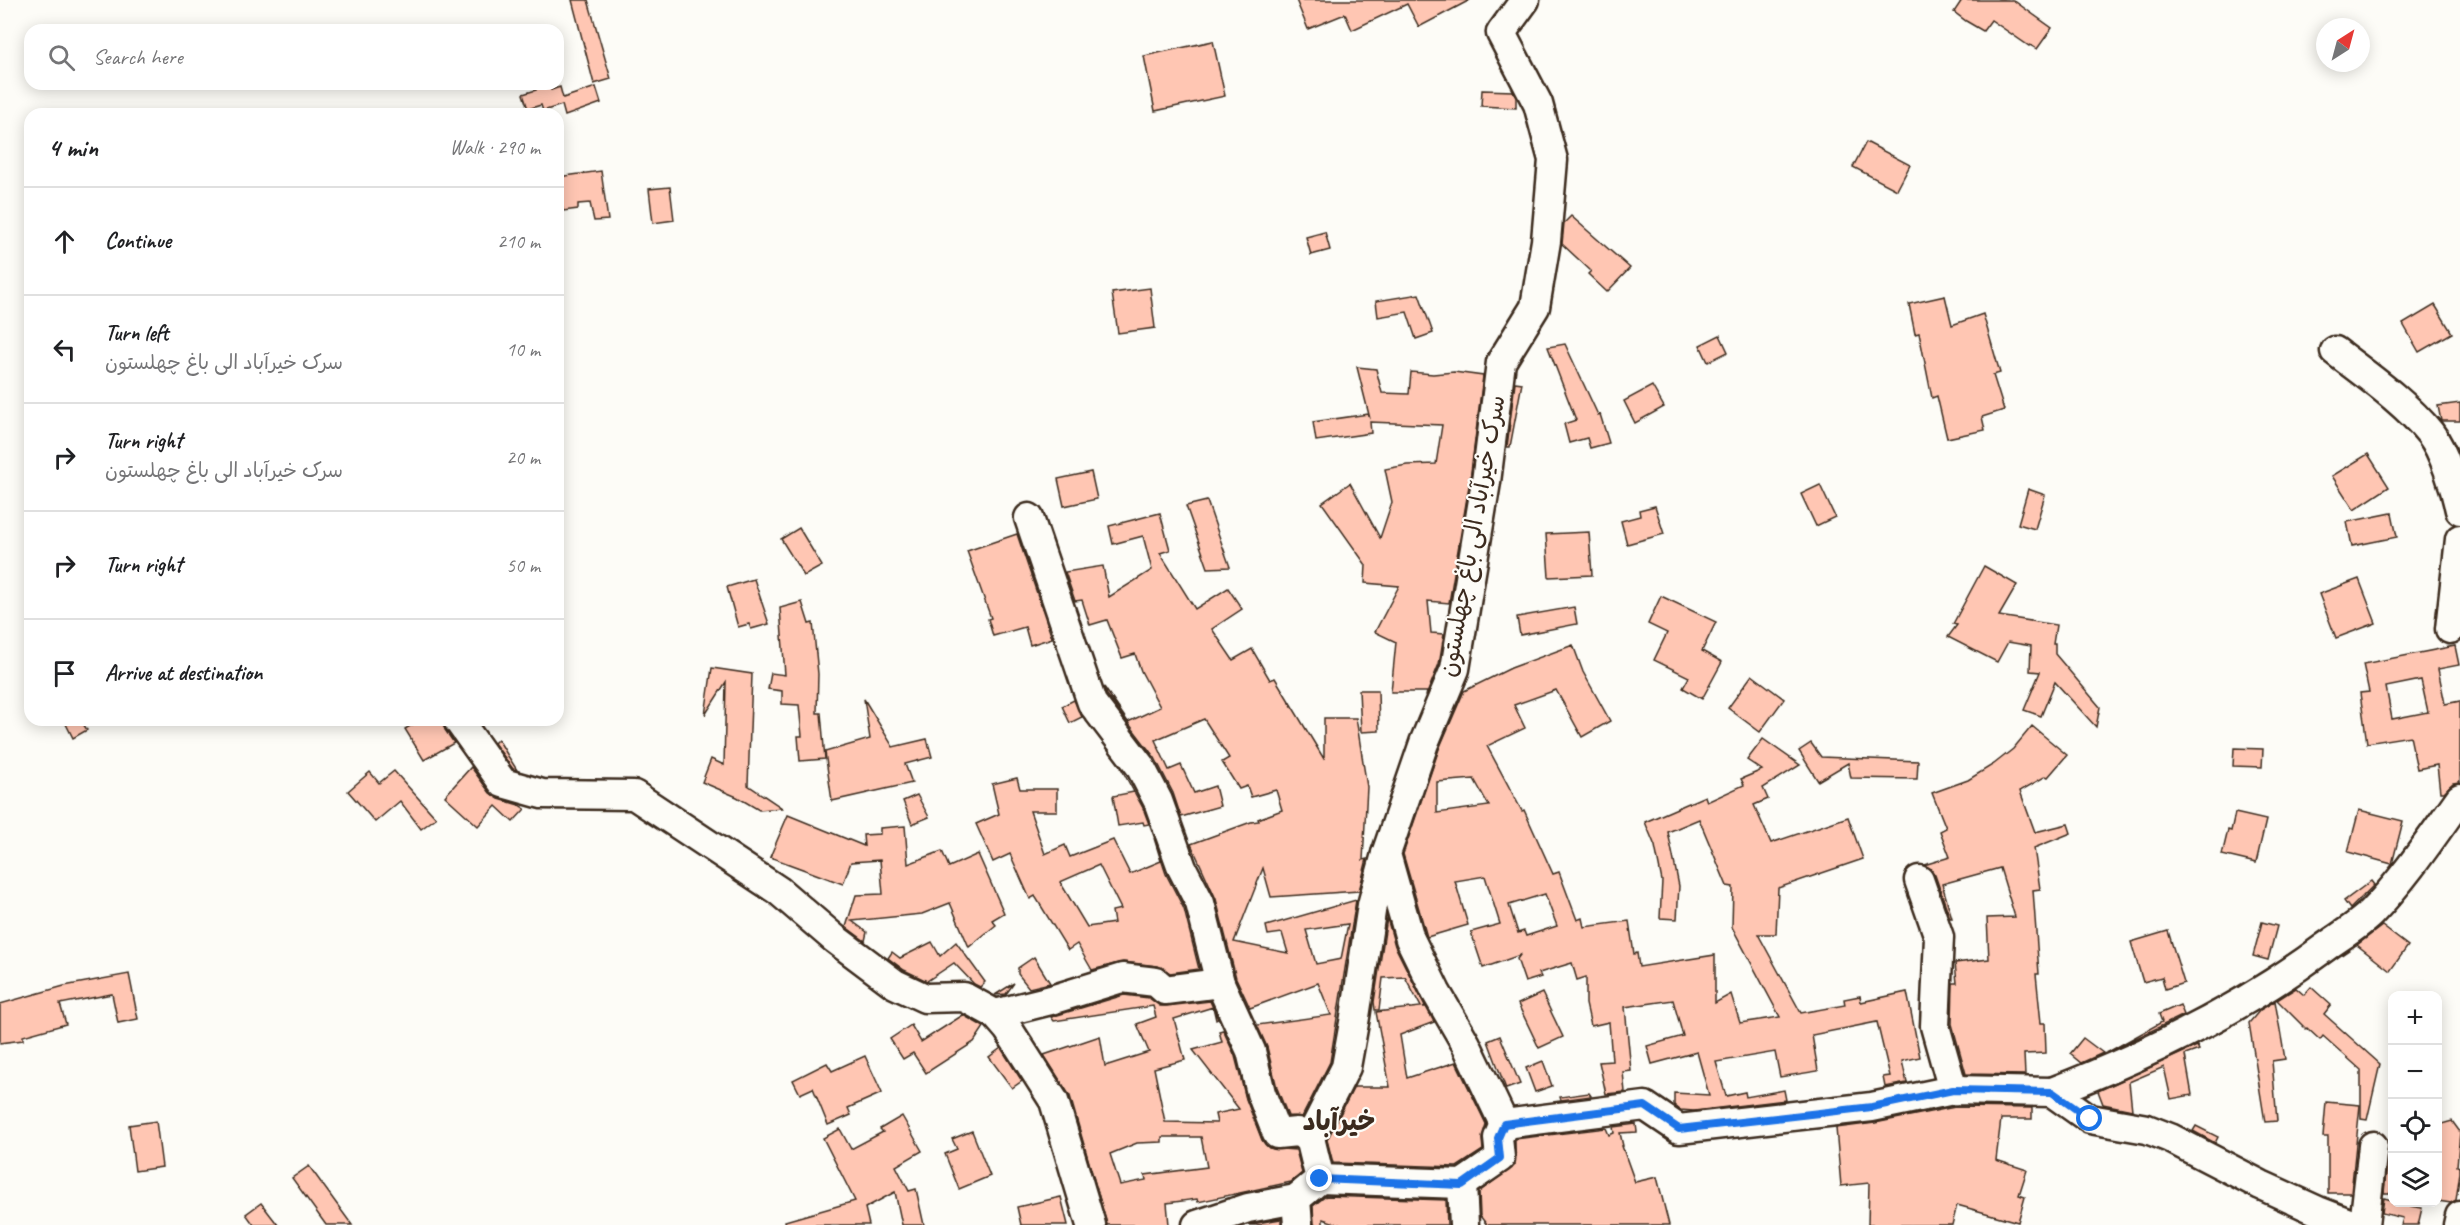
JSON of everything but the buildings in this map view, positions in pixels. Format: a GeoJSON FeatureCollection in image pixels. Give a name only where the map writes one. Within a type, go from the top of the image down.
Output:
{"type":"FeatureCollection","features":[{"type":"Feature","properties":{"kind":"street","name":"سرک خیرآباد الی باغ چهلستون"},"geometry":{"type":"LineString","coordinates":[[1386,854],[1424,743],[1455,669],[1486,482],[1501,362],[1535,308],[1546,241],[1553,160],[1538,104],[1501,33],[1525,0]]}},
{"type":"Feature","properties":{"kind":"street"},"geometry":{"type":"LineString","coordinates":[[2335,351],[2401,405],[2431,434],[2454,483],[2460,510]]}},
{"type":"Feature","properties":{"kind":"street"},"geometry":{"type":"LineString","coordinates":[[1029,518],[1092,703],[1140,766],[1158,801],[1182,868],[1200,903],[1220,983],[1251,1051],[1261,1093],[1277,1134],[1297,1132],[1310,1138]]}},
{"type":"Feature","properties":{"kind":"street"},"geometry":{"type":"LineString","coordinates":[[2450,629],[2460,539]]}},
{"type":"Feature","properties":{"kind":"street"},"geometry":{"type":"LineString","coordinates":[[462,726],[503,783],[542,794],[634,795],[779,891],[835,939],[895,984],[925,998],[964,997],[995,1014],[1008,1029],[1054,1101],[1091,1225]]}},
{"type":"Feature","properties":{"kind":"street"},"geometry":{"type":"LineString","coordinates":[[1504,1124],[1645,1106],[1679,1129],[1872,1107],[1953,1090],[2052,1092],[2105,1071],[2219,1017],[2296,969],[2370,914],[2418,857],[2460,798]]}},
{"type":"Feature","properties":{"kind":"street"},"geometry":{"type":"LineString","coordinates":[[1320,1179],[1462,1185],[1500,1158],[1498,1138],[1504,1124],[1466,1044],[1436,992],[1410,939],[1386,854]]}},
{"type":"Feature","properties":{"kind":"street"},"geometry":{"type":"LineString","coordinates":[[1197,1225],[1248,1208],[1297,1212],[1320,1179],[1310,1138],[1346,1067],[1356,1017],[1372,905],[1386,854]]}},
{"type":"Feature","properties":{"kind":"street"},"geometry":{"type":"LineString","coordinates":[[1918,880],[1939,937],[1935,1026],[1953,1090]]}},
{"type":"Feature","properties":{"kind":"street"},"geometry":{"type":"LineString","coordinates":[[995,1014],[1051,1000],[1122,978],[1155,982],[1165,990],[1220,983]]}},
{"type":"Feature","properties":{"kind":"street"},"geometry":{"type":"LineString","coordinates":[[2052,1092],[2090,1119],[2147,1129],[2170,1138],[2261,1185],[2354,1225]]}},
{"type":"Feature","properties":{"kind":"street"},"geometry":{"type":"LineString","coordinates":[[2364,1225],[2373,1146]]}},
{"type":"Feature","properties":{"kind":"street"},"geometry":{"type":"LineString","coordinates":[[1462,1185],[1464,1225]]}},
{"type":"Feature","properties":{"kind":"street"},"geometry":{"type":"LineString","coordinates":[[2458,1225],[2460,1216]]}},
{"type":"Feature","properties":{"kind":"district","name":"خیرآباد"},"geometry":{"type":"Point","coordinates":[1339,1121]}},
{"type":"Feature","properties":{"kind":"route"},"geometry":{"type":"LineString","coordinates":[[1320,1179],[1462,1185],[1500,1158],[1498,1138],[1504,1124],[1645,1106],[1679,1129],[1872,1107],[1953,1090],[2052,1092],[2090,1119]]}}]}
